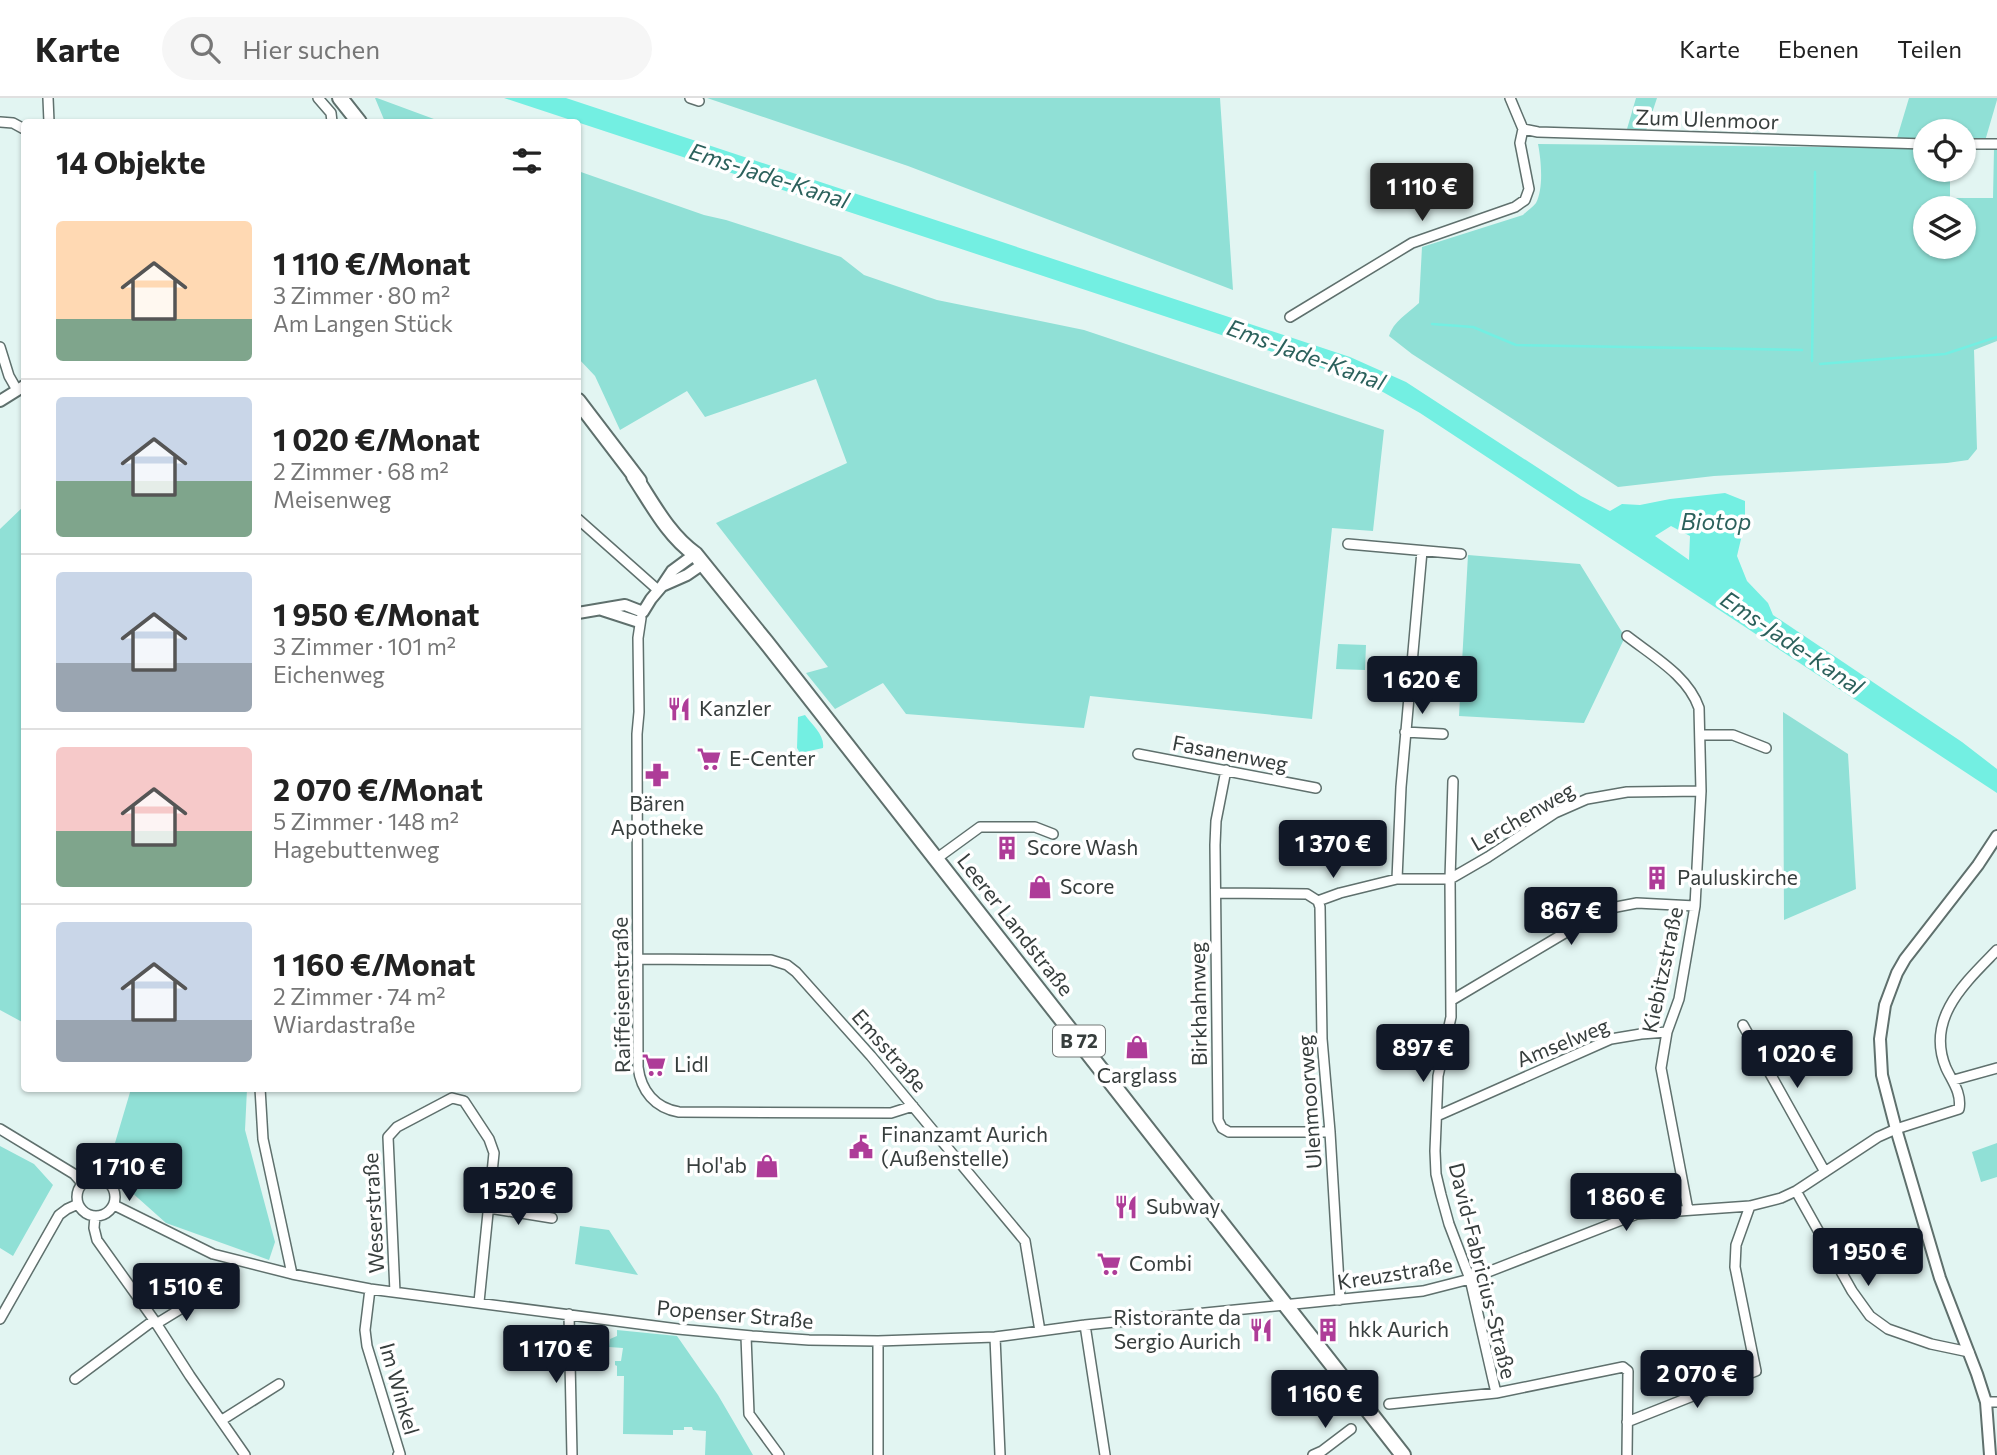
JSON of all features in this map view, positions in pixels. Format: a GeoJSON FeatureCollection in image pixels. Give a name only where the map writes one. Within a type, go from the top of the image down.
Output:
{"type":"FeatureCollection","features":[{"type":"Feature","properties":{"kind":"main road"},"geometry":{"type":"LineString","coordinates":[[340,98],[357,119]]}},
{"type":"Feature","properties":{"kind":"main road","name":"Leerer Landstraße"},"geometry":{"type":"LineString","coordinates":[[581,405],[1403,1455]]}},
{"type":"Feature","properties":{"kind":"street"},"geometry":{"type":"LineString","coordinates":[[48,98],[50,119]]}},
{"type":"Feature","properties":{"kind":"street"},"geometry":{"type":"LineString","coordinates":[[318,98],[331,113],[332,119]]}},
{"type":"Feature","properties":{"kind":"street"},"geometry":{"type":"LineString","coordinates":[[1290,317],[1412,243],[1515,207],[1525,200],[1529,189],[1520,143],[1523,129],[1510,98]]}},
{"type":"Feature","properties":{"kind":"street"},"geometry":{"type":"LineString","coordinates":[[0,122],[13,123],[21,127]]}},
{"type":"Feature","properties":{"kind":"street","name":"Zum Ulenmoor"},"geometry":{"type":"LineString","coordinates":[[1523,129],[1538,132],[1913,144]]}},
{"type":"Feature","properties":{"kind":"street"},"geometry":{"type":"LineString","coordinates":[[1976,144],[1997,144]]}},
{"type":"Feature","properties":{"kind":"street"},"geometry":{"type":"LineString","coordinates":[[0,347],[9,376],[21,388],[0,401]]}},
{"type":"Feature","properties":{"kind":"street"},"geometry":{"type":"LineString","coordinates":[[581,522],[660,588]]}},
{"type":"Feature","properties":{"kind":"street"},"geometry":{"type":"LineString","coordinates":[[1348,544],[1461,554]]}},
{"type":"Feature","properties":{"kind":"street"},"geometry":{"type":"LineString","coordinates":[[1397,879],[1405,732],[1422,551]]}},
{"type":"Feature","properties":{"kind":"street"},"geometry":{"type":"LineString","coordinates":[[581,613],[600,610],[641,617],[651,598],[673,571],[699,559]]}},
{"type":"Feature","properties":{"kind":"street","name":"Raiffeisenstraße"},"geometry":{"type":"LineString","coordinates":[[641,617],[638,638],[637,744],[638,1067],[639,1077],[647,1094],[662,1107],[680,1112],[891,1113],[913,1106]]}},
{"type":"Feature","properties":{"kind":"street","name":"Kiebitzstraße"},"geometry":{"type":"LineString","coordinates":[[1628,636],[1686,683],[1699,708],[1701,791],[1695,906],[1679,999],[1667,1032],[1661,1068],[1688,1210]]}},
{"type":"Feature","properties":{"kind":"street"},"geometry":{"type":"LineString","coordinates":[[1405,732],[1443,734]]}},
{"type":"Feature","properties":{"kind":"street"},"geometry":{"type":"LineString","coordinates":[[1700,735],[1733,735],[1766,748]]}},
{"type":"Feature","properties":{"kind":"street","name":"Fasanenweg"},"geometry":{"type":"LineString","coordinates":[[1138,754],[1315,788]]}},
{"type":"Feature","properties":{"kind":"street","name":"Birkhahnweg"},"geometry":{"type":"LineString","coordinates":[[1226,770],[1216,821],[1218,1119],[1229,1132],[1331,1132]]}},
{"type":"Feature","properties":{"kind":"street","name":"David-Fabricius-Straße"},"geometry":{"type":"LineString","coordinates":[[1453,781],[1450,879],[1452,1000],[1438,1076],[1436,1174],[1449,1224],[1470,1279],[1496,1393]]}},
{"type":"Feature","properties":{"kind":"street","name":"Lerchenweg"},"geometry":{"type":"LineString","coordinates":[[1450,879],[1555,813],[1587,799],[1627,792],[1701,791]]}},
{"type":"Feature","properties":{"kind":"street"},"geometry":{"type":"LineString","coordinates":[[936,859],[979,827],[1035,827],[1053,834]]}},
{"type":"Feature","properties":{"kind":"street"},"geometry":{"type":"LineString","coordinates":[[1990,1455],[1991,1402],[1940,1278],[1882,1075],[1880,1039],[1885,1005],[1905,959],[1997,836]]}},
{"type":"Feature","properties":{"kind":"street"},"geometry":{"type":"LineString","coordinates":[[1216,893],[1307,894],[1318,901],[1340,892],[1397,879],[1450,879]]}},
{"type":"Feature","properties":{"kind":"street","name":"Ulenmoorweg"},"geometry":{"type":"LineString","coordinates":[[1318,901],[1322,1039],[1331,1132],[1340,1300]]}},
{"type":"Feature","properties":{"kind":"street"},"geometry":{"type":"LineString","coordinates":[[1452,1000],[1584,921],[1611,908],[1637,903],[1695,906]]}},
{"type":"Feature","properties":{"kind":"street"},"geometry":{"type":"LineString","coordinates":[[1997,950],[1956,993],[1946,1015],[1942,1037],[1943,1056],[1954,1080],[1997,1068]]}},
{"type":"Feature","properties":{"kind":"street","name":"Emsstraße"},"geometry":{"type":"LineString","coordinates":[[639,959],[771,960],[787,965],[796,972],[871,1056],[1025,1241],[1040,1331]]}},
{"type":"Feature","properties":{"kind":"street"},"geometry":{"type":"LineString","coordinates":[[1743,1025],[1825,1172]]}},
{"type":"Feature","properties":{"kind":"street","name":"Amselweg"},"geometry":{"type":"LineString","coordinates":[[1437,1116],[1611,1039],[1667,1032]]}},
{"type":"Feature","properties":{"kind":"street","name":"Kreuzstraße"},"geometry":{"type":"LineString","coordinates":[[1286,1306],[1423,1291],[1470,1279],[1625,1218],[1650,1212],[1750,1206],[1781,1198],[1878,1137],[1959,1109],[1960,1102],[1954,1080]]}},
{"type":"Feature","properties":{"kind":"street"},"geometry":{"type":"LineString","coordinates":[[260,1092],[263,1139],[292,1274]]}},
{"type":"Feature","properties":{"kind":"street","name":"Weserstraße"},"geometry":{"type":"LineString","coordinates":[[395,1292],[388,1137],[397,1127],[452,1098],[464,1101],[489,1139],[494,1153],[480,1302]]}},
{"type":"Feature","properties":{"kind":"street"},"geometry":{"type":"LineString","coordinates":[[0,1129],[74,1174],[82,1183]]}},
{"type":"Feature","properties":{"kind":"street"},"geometry":{"type":"LineString","coordinates":[[94,1178],[107,1181],[115,1192],[114,1205],[106,1213],[95,1216],[85,1213],[78,1204],[77,1193],[82,1183],[94,1178]]}},
{"type":"Feature","properties":{"kind":"street"},"geometry":{"type":"LineString","coordinates":[[1796,1191],[1852,1291],[1870,1316],[1888,1329],[1931,1344],[1969,1352]]}},
{"type":"Feature","properties":{"kind":"street"},"geometry":{"type":"LineString","coordinates":[[0,1319],[59,1215],[78,1204]]}},
{"type":"Feature","properties":{"kind":"street","name":"Popenser Straße"},"geometry":{"type":"LineString","coordinates":[[114,1205],[213,1254],[292,1274],[370,1289],[746,1336],[878,1341],[995,1337],[1085,1325],[1286,1306]]}},
{"type":"Feature","properties":{"kind":"street"},"geometry":{"type":"LineString","coordinates":[[1627,1422],[1756,1371],[1735,1266],[1737,1245],[1750,1206]]}},
{"type":"Feature","properties":{"kind":"street"},"geometry":{"type":"LineString","coordinates":[[489,1208],[552,1218]]}},
{"type":"Feature","properties":{"kind":"street"},"geometry":{"type":"LineString","coordinates":[[95,1216],[97,1240],[245,1455]]}},
{"type":"Feature","properties":{"kind":"street","name":"Im Winkel"},"geometry":{"type":"LineString","coordinates":[[370,1289],[365,1330],[367,1346],[400,1454],[398,1455]]}},
{"type":"Feature","properties":{"kind":"street"},"geometry":{"type":"LineString","coordinates":[[75,1379],[155,1322],[200,1297]]}},
{"type":"Feature","properties":{"kind":"street"},"geometry":{"type":"LineString","coordinates":[[569,1314],[572,1455]]}},
{"type":"Feature","properties":{"kind":"street"},"geometry":{"type":"LineString","coordinates":[[1085,1325],[1105,1455]]}},
{"type":"Feature","properties":{"kind":"street"},"geometry":{"type":"LineString","coordinates":[[746,1336],[749,1414],[779,1455]]}},
{"type":"Feature","properties":{"kind":"street"},"geometry":{"type":"LineString","coordinates":[[995,1337],[1000,1455]]}},
{"type":"Feature","properties":{"kind":"street"},"geometry":{"type":"LineString","coordinates":[[878,1341],[878,1455]]}},
{"type":"Feature","properties":{"kind":"street"},"geometry":{"type":"LineString","coordinates":[[1389,1404],[1496,1393],[1623,1367],[1629,1371],[1628,1455]]}},
{"type":"Feature","properties":{"kind":"street"},"geometry":{"type":"LineString","coordinates":[[222,1420],[279,1384]]}},
{"type":"Feature","properties":{"kind":"street"},"geometry":{"type":"LineString","coordinates":[[1313,1455],[1351,1429]]}},
{"type":"Feature","properties":{"kind":"shaded area"},"geometry":{"type":"Polygon","coordinates":[[[375,98],[434,119],[384,119],[375,98]]]}},
{"type":"Feature","properties":{"kind":"shaded area"},"geometry":{"type":"Polygon","coordinates":[[[707,98],[1220,98],[1233,290],[908,166],[707,98]]]}},
{"type":"Feature","properties":{"kind":"shaded area"},"geometry":{"type":"Polygon","coordinates":[[[1636,98],[1657,98],[1646,131],[1627,129],[1636,98]]]}},
{"type":"Feature","properties":{"kind":"shaded area"},"geometry":{"type":"Polygon","coordinates":[[[1909,98],[1997,98],[1985,141],[1976,141],[1976,119],[1913,119],[1913,139],[1897,138],[1909,98]]]}},
{"type":"Feature","properties":{"kind":"shaded area"},"geometry":{"type":"Polygon","coordinates":[[[1538,144],[1913,148],[1913,182],[1950,182],[1950,196],[1913,196],[1913,259],[1976,259],[1976,198],[1993,198],[1994,149],[1997,149],[1997,341],[1974,350],[1977,449],[1968,460],[1947,463],[1714,476],[1618,487],[1412,354],[1389,336],[1397,322],[1419,303],[1422,247],[1523,215],[1539,197],[1541,174],[1538,144]]]}},
{"type":"Feature","properties":{"kind":"shaded area"},"geometry":{"type":"Polygon","coordinates":[[[581,172],[704,215],[841,257],[864,275],[937,300],[1084,330],[1384,430],[1373,531],[1332,528],[1312,719],[1090,696],[1084,728],[906,714],[883,683],[835,709],[806,673],[828,667],[716,523],[847,463],[816,379],[705,417],[687,391],[620,430],[595,376],[581,361],[581,172]]]}},
{"type":"Feature","properties":{"kind":"shaded area"},"geometry":{"type":"Polygon","coordinates":[[[21,509],[21,1021],[0,1010],[0,529],[21,509]]]}},
{"type":"Feature","properties":{"kind":"shaded area"},"geometry":{"type":"Polygon","coordinates":[[[1468,555],[1580,564],[1625,637],[1584,723],[1459,716],[1468,555]]]}},
{"type":"Feature","properties":{"kind":"shaded area"},"geometry":{"type":"Polygon","coordinates":[[[1338,644],[1366,645],[1365,670],[1336,669],[1338,644]]]}},
{"type":"Feature","properties":{"kind":"shaded area"},"geometry":{"type":"Polygon","coordinates":[[[1783,712],[1848,754],[1856,889],[1784,920],[1783,712]]]}},
{"type":"Feature","properties":{"kind":"shaded area"},"geometry":{"type":"Polygon","coordinates":[[[130,1092],[247,1092],[245,1130],[275,1242],[269,1260],[166,1223],[120,1182],[126,1160],[112,1153],[130,1092]]]}},
{"type":"Feature","properties":{"kind":"shaded area"},"geometry":{"type":"Polygon","coordinates":[[[1997,1143],[1997,1177],[1981,1182],[1972,1152],[1997,1143]]]}},
{"type":"Feature","properties":{"kind":"shaded area"},"geometry":{"type":"Polygon","coordinates":[[[0,1146],[34,1164],[53,1185],[13,1256],[0,1248],[0,1146]]]}},
{"type":"Feature","properties":{"kind":"shaded area"},"geometry":{"type":"Polygon","coordinates":[[[580,1226],[609,1230],[638,1275],[575,1264],[580,1226]]]}},
{"type":"Feature","properties":{"kind":"shaded area"},"geometry":{"type":"Polygon","coordinates":[[[617,1330],[677,1336],[718,1395],[753,1455],[705,1455],[706,1431],[693,1430],[692,1427],[673,1430],[673,1435],[623,1434],[624,1376],[617,1376],[615,1361],[621,1361],[623,1348],[609,1347],[610,1339],[617,1336],[617,1330]]]}},
{"type":"Feature","properties":{"kind":"water"},"geometry":{"type":"Polygon","coordinates":[[[504,98],[566,98],[1350,357],[1406,382],[1581,496],[1610,511],[1622,504],[1640,505],[1725,493],[1745,501],[1745,522],[1737,556],[1747,581],[1768,603],[1773,615],[1962,742],[1997,769],[1997,793],[1420,413],[1367,383],[581,123],[581,119],[568,119],[504,98]],[[1671,526],[1655,536],[1689,560],[1690,536],[1671,526]]]}},
{"type":"Feature","properties":{"kind":"water"},"geometry":{"type":"Polygon","coordinates":[[[805,715],[820,734],[823,748],[800,753],[797,748],[798,717],[805,715]]]}},
{"type":"Feature","properties":{"kind":"waterway"},"geometry":{"type":"LineString","coordinates":[[1812,361],[1815,172]]}},
{"type":"Feature","properties":{"kind":"waterway"},"geometry":{"type":"LineString","coordinates":[[1432,324],[1473,327],[1516,345],[1802,350]]}},
{"type":"Feature","properties":{"kind":"waterway"},"geometry":{"type":"LineString","coordinates":[[1820,364],[1945,354],[1997,337]]}},
{"type":"Feature","properties":{"kind":"place","name":"Kanzler"},"geometry":{"type":"Point","coordinates":[679,709]}},
{"type":"Feature","properties":{"kind":"place","name":"E-Center"},"geometry":{"type":"Point","coordinates":[709,759]}},
{"type":"Feature","properties":{"kind":"place","name":"Bären Apotheke"},"geometry":{"type":"Point","coordinates":[657,775]}},
{"type":"Feature","properties":{"kind":"place","name":"Score Wash"},"geometry":{"type":"Point","coordinates":[1007,848]}},
{"type":"Feature","properties":{"kind":"place","name":"Pauluskirche"},"geometry":{"type":"Point","coordinates":[1657,878]}},
{"type":"Feature","properties":{"kind":"place","name":"Score"},"geometry":{"type":"Point","coordinates":[1040,887]}},
{"type":"Feature","properties":{"kind":"place","name":"Carglass"},"geometry":{"type":"Point","coordinates":[1137,1047]}},
{"type":"Feature","properties":{"kind":"place","name":"Lidl"},"geometry":{"type":"Point","coordinates":[654,1065]}},
{"type":"Feature","properties":{"kind":"place","name":"Finanzamt Aurich (Außenstelle)"},"geometry":{"type":"Point","coordinates":[861,1147]}},
{"type":"Feature","properties":{"kind":"place","name":"Hol'ab"},"geometry":{"type":"Point","coordinates":[767,1166]}},
{"type":"Feature","properties":{"kind":"place","name":"Subway"},"geometry":{"type":"Point","coordinates":[1126,1207]}},
{"type":"Feature","properties":{"kind":"place","name":"Combi"},"geometry":{"type":"Point","coordinates":[1109,1264]}},
{"type":"Feature","properties":{"kind":"place","name":"Ristorante da Sergio Aurich"},"geometry":{"type":"Point","coordinates":[1261,1330]}},
{"type":"Feature","properties":{"kind":"place","name":"hkk Aurich"},"geometry":{"type":"Point","coordinates":[1328,1330]}},
{"type":"Feature","properties":{"kind":"water label","name":"Ems-Jade-Kanal"},"geometry":{"type":"Point","coordinates":[769,176]}},
{"type":"Feature","properties":{"kind":"water label","name":"Ems-Jade-Kanal"},"geometry":{"type":"Point","coordinates":[1306,355]}},
{"type":"Feature","properties":{"kind":"water label","name":"Biotop"},"geometry":{"type":"Point","coordinates":[1716,522]}},
{"type":"Feature","properties":{"kind":"water label","name":"Ems-Jade-Kanal"},"geometry":{"type":"Point","coordinates":[1792,643]}}]}
